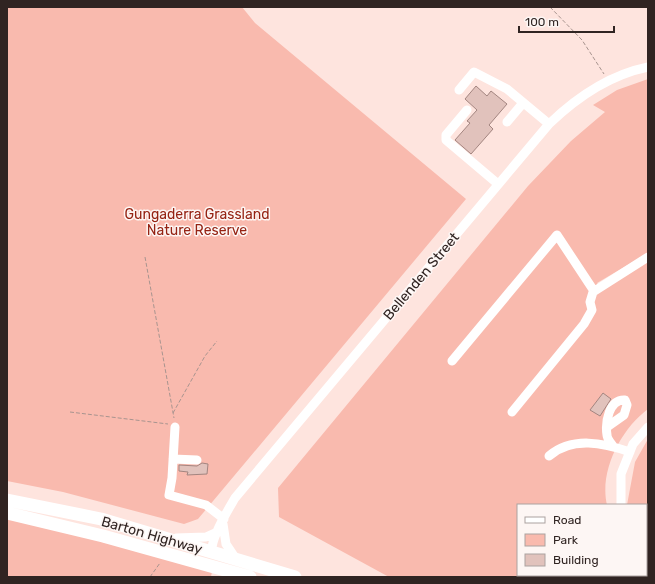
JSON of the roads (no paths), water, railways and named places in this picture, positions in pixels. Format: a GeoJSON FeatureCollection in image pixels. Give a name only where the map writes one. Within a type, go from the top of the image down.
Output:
{"type":"FeatureCollection","features":[{"type":"Feature","properties":{"kind":"highway","name":"Barton Highway"},"geometry":{"type":"LineString","coordinates":[[7,500],[101,519],[212,553]]}},
{"type":"Feature","properties":{"kind":"highway","name":"Barton Highway"},"geometry":{"type":"LineString","coordinates":[[7,513],[103,536],[192,560],[295,577]]}},
{"type":"Feature","properties":{"kind":"highway"},"geometry":{"type":"LineString","coordinates":[[192,560],[212,553],[218,562],[237,567]]}},
{"type":"Feature","properties":{"kind":"highway","name":"Barton Highway"},"geometry":{"type":"LineString","coordinates":[[237,567],[250,577]]}},
{"type":"Feature","properties":{"kind":"street","name":"Bellenden Street"},"geometry":{"type":"LineString","coordinates":[[212,553],[212,546],[217,532],[239,494],[548,124],[562,112],[607,80],[634,70],[648,67]]}},
{"type":"Feature","properties":{"kind":"street"},"geometry":{"type":"LineString","coordinates":[[458,90],[474,72],[507,89],[548,124]]}},
{"type":"Feature","properties":{"kind":"street"},"geometry":{"type":"LineString","coordinates":[[507,122],[523,103]]}},
{"type":"Feature","properties":{"kind":"street"},"geometry":{"type":"LineString","coordinates":[[467,110],[446,135],[446,140],[498,184]]}},
{"type":"Feature","properties":{"kind":"street"},"geometry":{"type":"LineString","coordinates":[[452,361],[557,235],[594,291]]}},
{"type":"Feature","properties":{"kind":"street"},"geometry":{"type":"LineString","coordinates":[[512,412],[584,324],[592,310],[590,302],[594,291],[648,257]]}},
{"type":"Feature","properties":{"kind":"street"},"geometry":{"type":"LineString","coordinates":[[175,426],[169,495],[206,505],[223,522],[228,548],[237,567]]}},
{"type":"Feature","properties":{"kind":"street"},"geometry":{"type":"LineString","coordinates":[[621,504],[621,474],[633,444],[648,426]]}},
{"type":"Feature","properties":{"kind":"street"},"geometry":{"type":"LineString","coordinates":[[607,427],[607,436],[613,446]]}},
{"type":"Feature","properties":{"kind":"street"},"geometry":{"type":"LineString","coordinates":[[549,456],[556,449],[598,443],[630,452]]}},
{"type":"Feature","properties":{"kind":"street"},"geometry":{"type":"LineString","coordinates":[[173,459],[197,460]]}},
{"type":"Feature","properties":{"kind":"street","name":"Bellenden Street"},"geometry":{"type":"LineString","coordinates":[[212,553],[217,548],[223,522]]}},
{"type":"Feature","properties":{"kind":"street"},"geometry":{"type":"LineString","coordinates":[[166,538],[206,537],[217,532]]}},
{"type":"Feature","properties":{"kind":"park label","name":"Gungaderra Grassland Nature Reserve"},"geometry":{"type":"Point","coordinates":[197,222]}}]}
